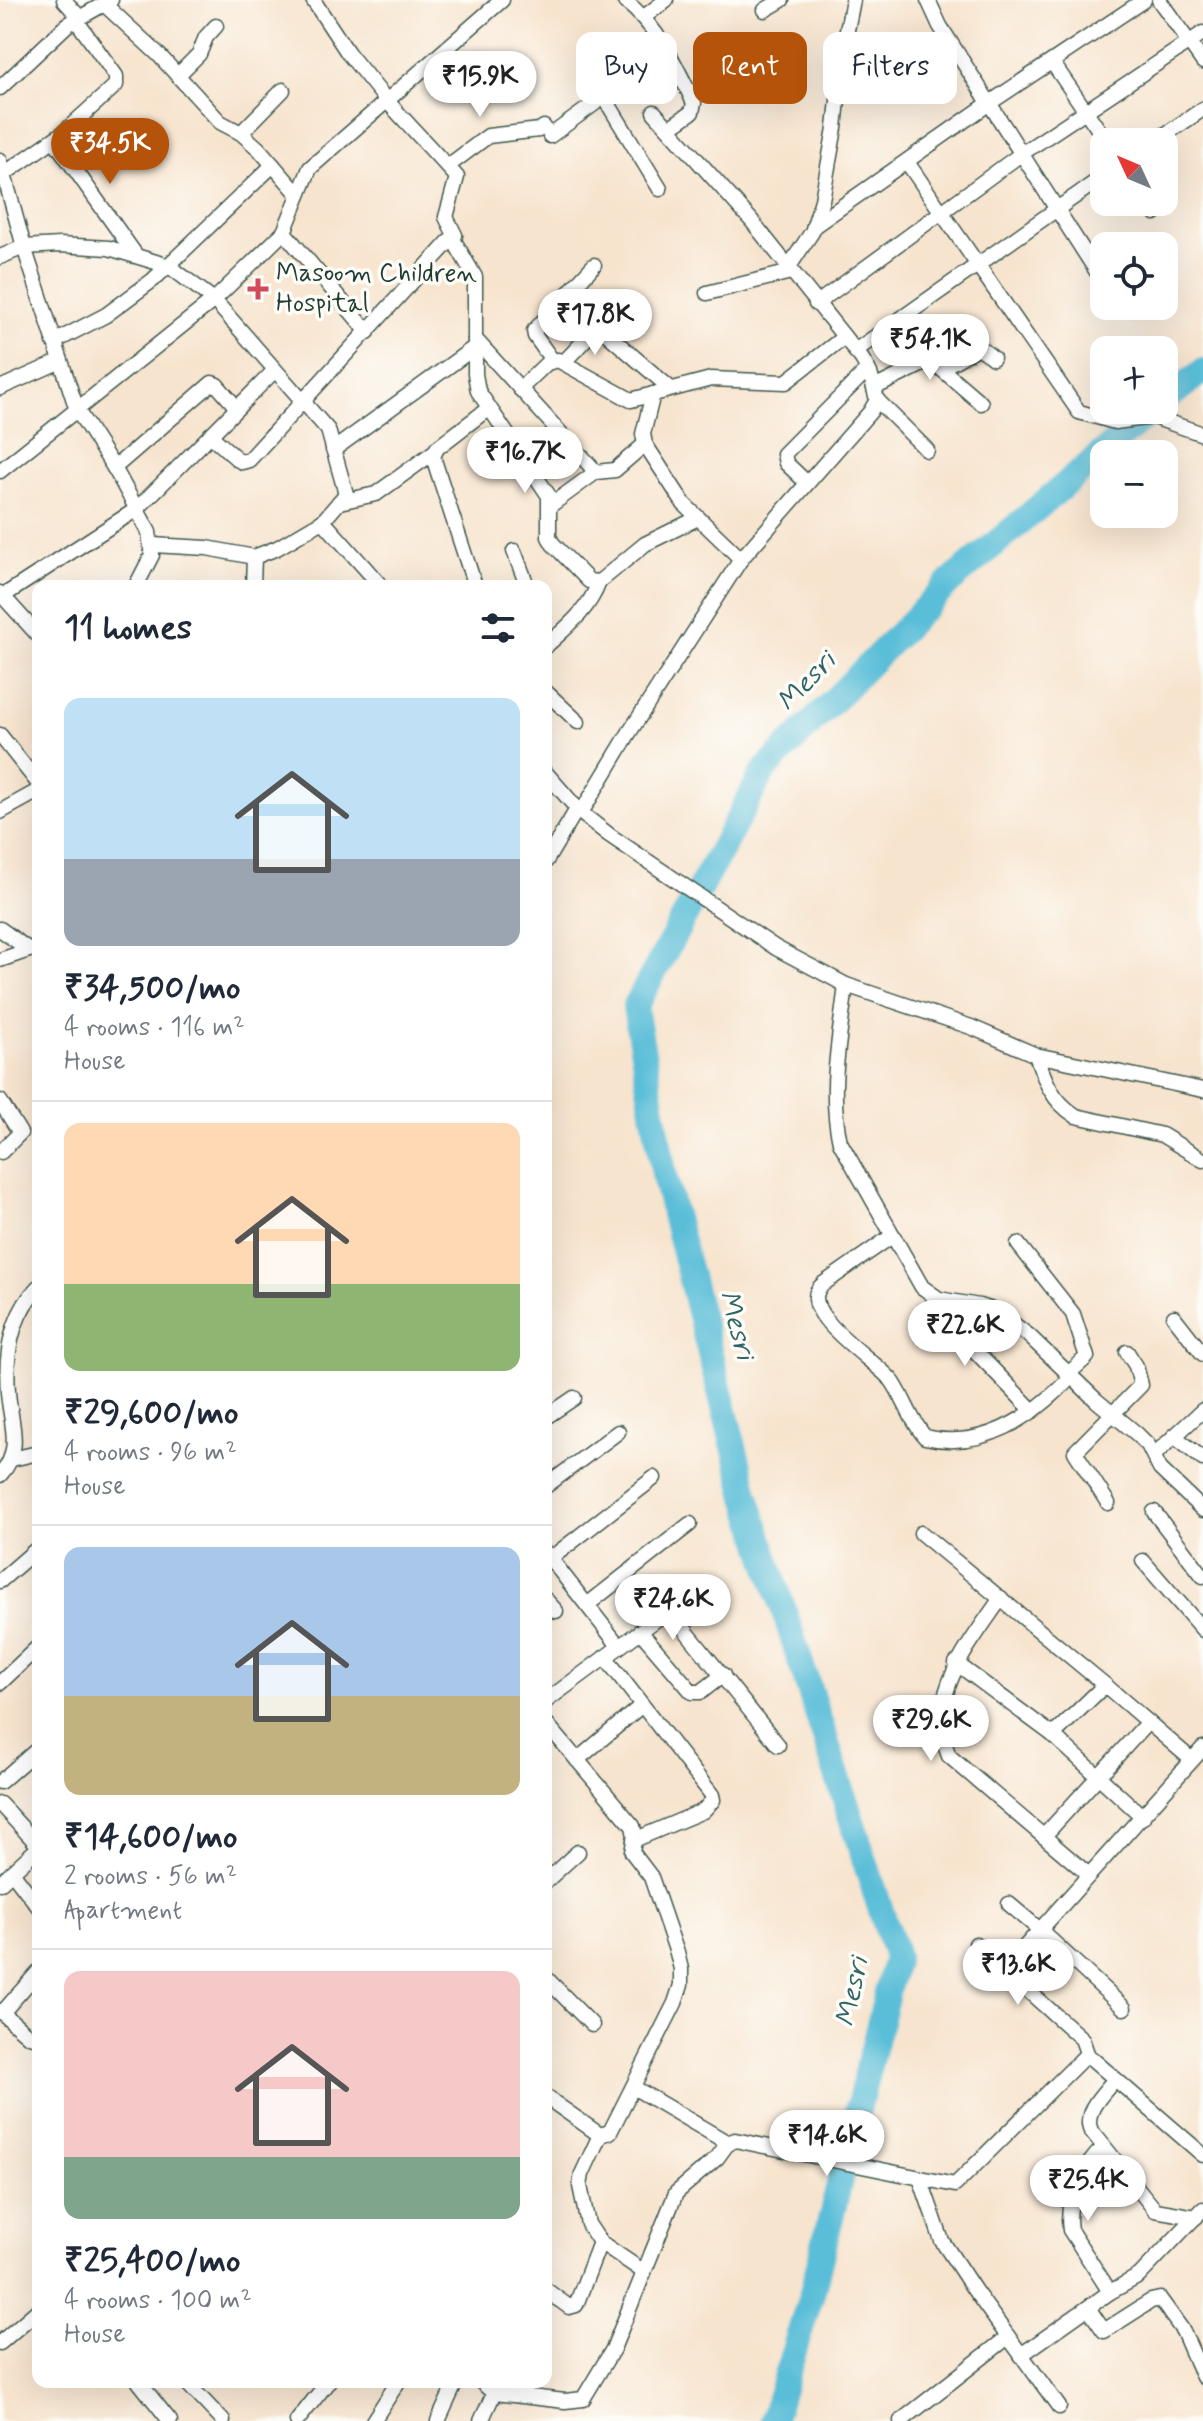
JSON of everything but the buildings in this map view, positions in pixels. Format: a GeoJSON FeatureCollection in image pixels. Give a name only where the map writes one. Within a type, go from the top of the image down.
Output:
{"type":"FeatureCollection","features":[{"type":"Feature","properties":{"kind":"street"},"geometry":{"type":"LineString","coordinates":[[64,0],[117,80],[116,85],[54,140],[2,167],[6,206],[24,247],[77,410],[149,532],[152,545],[148,568],[140,580]]}},
{"type":"Feature","properties":{"kind":"street"},"geometry":{"type":"LineString","coordinates":[[210,435],[237,459],[246,462],[455,235],[446,217],[457,177],[387,101],[348,53],[313,0]]}},
{"type":"Feature","properties":{"kind":"street"},"geometry":{"type":"LineString","coordinates":[[0,471],[214,300],[284,232],[310,168],[502,0]]}},
{"type":"Feature","properties":{"kind":"street"},"geometry":{"type":"LineString","coordinates":[[624,0],[644,17],[654,32]]}},
{"type":"Feature","properties":{"kind":"street"},"geometry":{"type":"LineString","coordinates":[[644,17],[666,0]]}},
{"type":"Feature","properties":{"kind":"street"},"geometry":{"type":"LineString","coordinates":[[765,10],[782,0]]}},
{"type":"Feature","properties":{"kind":"street"},"geometry":{"type":"LineString","coordinates":[[707,293],[789,270],[814,226],[835,128],[844,45],[853,0]]}},
{"type":"Feature","properties":{"kind":"street"},"geometry":{"type":"LineString","coordinates":[[928,0],[940,26],[988,104],[1090,261]]}},
{"type":"Feature","properties":{"kind":"street"},"geometry":{"type":"LineString","coordinates":[[814,226],[1144,0]]}},
{"type":"Feature","properties":{"kind":"street"},"geometry":{"type":"LineString","coordinates":[[1159,0],[1203,62]]}},
{"type":"Feature","properties":{"kind":"street"},"geometry":{"type":"LineString","coordinates":[[0,88],[54,36],[108,2],[220,122],[241,133],[299,195]]}},
{"type":"Feature","properties":{"kind":"street"},"geometry":{"type":"LineString","coordinates":[[178,75],[199,54],[206,37],[216,26]]}},
{"type":"Feature","properties":{"kind":"street"},"geometry":{"type":"LineString","coordinates":[[816,304],[1021,154],[1203,33]]}},
{"type":"Feature","properties":{"kind":"street"},"geometry":{"type":"LineString","coordinates":[[1052,62],[1098,128]]}},
{"type":"Feature","properties":{"kind":"street"},"geometry":{"type":"LineString","coordinates":[[669,128],[692,112],[694,103],[677,72]]}},
{"type":"Feature","properties":{"kind":"street"},"geometry":{"type":"LineString","coordinates":[[241,133],[283,90]]}},
{"type":"Feature","properties":{"kind":"street"},"geometry":{"type":"LineString","coordinates":[[448,166],[488,136],[539,130],[547,132],[593,104]]}},
{"type":"Feature","properties":{"kind":"street"},"geometry":{"type":"LineString","coordinates":[[608,104],[660,189]]}},
{"type":"Feature","properties":{"kind":"street"},"geometry":{"type":"LineString","coordinates":[[1175,128],[1203,109]]}},
{"type":"Feature","properties":{"kind":"street"},"geometry":{"type":"LineString","coordinates":[[654,112],[751,220],[868,369],[876,394],[927,450]]}},
{"type":"Feature","properties":{"kind":"street"},"geometry":{"type":"LineString","coordinates":[[54,140],[135,254]]}},
{"type":"Feature","properties":{"kind":"street"},"geometry":{"type":"LineString","coordinates":[[907,162],[1079,412],[1115,422],[1153,417],[1203,434]]}},
{"type":"Feature","properties":{"kind":"street"},"geometry":{"type":"LineString","coordinates":[[54,342],[106,315],[169,266],[273,165]]}},
{"type":"Feature","properties":{"kind":"street"},"geometry":{"type":"LineString","coordinates":[[855,351],[1090,186]]}},
{"type":"Feature","properties":{"kind":"street"},"geometry":{"type":"LineString","coordinates":[[284,232],[368,332]]}},
{"type":"Feature","properties":{"kind":"street"},"geometry":{"type":"LineString","coordinates":[[453,239],[475,277],[476,386],[549,496],[549,529],[553,544],[589,581],[599,582]]}},
{"type":"Feature","properties":{"kind":"street"},"geometry":{"type":"LineString","coordinates":[[0,257],[24,247],[89,246],[135,254],[169,266],[214,300],[328,430],[346,494],[323,521],[277,548],[254,557],[207,548],[152,545]]}},
{"type":"Feature","properties":{"kind":"street"},"geometry":{"type":"LineString","coordinates":[[594,265],[534,331],[535,336],[558,361],[631,400],[711,379],[786,382],[844,337]]}},
{"type":"Feature","properties":{"kind":"street"},"geometry":{"type":"LineString","coordinates":[[564,297],[671,389]]}},
{"type":"Feature","properties":{"kind":"street"},"geometry":{"type":"LineString","coordinates":[[520,389],[597,327]]}},
{"type":"Feature","properties":{"kind":"street"},"geometry":{"type":"LineString","coordinates":[[475,343],[596,472]]}},
{"type":"Feature","properties":{"kind":"street"},"geometry":{"type":"LineString","coordinates":[[333,450],[475,343]]}},
{"type":"Feature","properties":{"kind":"street"},"geometry":{"type":"LineString","coordinates":[[942,368],[979,347],[993,358]]}},
{"type":"Feature","properties":{"kind":"street"},"geometry":{"type":"LineString","coordinates":[[0,388],[61,361]]}},
{"type":"Feature","properties":{"kind":"street"},"geometry":{"type":"LineString","coordinates":[[552,852],[741,559],[870,412],[876,394],[929,361],[934,361],[981,403]]}},
{"type":"Feature","properties":{"kind":"street"},"geometry":{"type":"LineString","coordinates":[[807,483],[786,463],[784,454],[868,369]]}},
{"type":"Feature","properties":{"kind":"street"},"geometry":{"type":"LineString","coordinates":[[32,628],[2,594],[137,509],[275,370]]}},
{"type":"Feature","properties":{"kind":"street"},"geometry":{"type":"LineString","coordinates":[[114,468],[212,383],[237,408]]}},
{"type":"Feature","properties":{"kind":"street"},"geometry":{"type":"LineString","coordinates":[[653,394],[643,434],[645,444],[684,504],[741,559]]}},
{"type":"Feature","properties":{"kind":"street"},"geometry":{"type":"LineString","coordinates":[[339,502],[376,494],[489,408]]}},
{"type":"Feature","properties":{"kind":"street"},"geometry":{"type":"LineString","coordinates":[[551,505],[596,472],[615,470],[645,444]]}},
{"type":"Feature","properties":{"kind":"street"},"geometry":{"type":"LineString","coordinates":[[434,452],[433,457],[473,580]]}},
{"type":"Feature","properties":{"kind":"street"},"geometry":{"type":"LineString","coordinates":[[552,640],[586,607],[599,582],[645,544],[698,518]]}},
{"type":"Feature","properties":{"kind":"street"},"geometry":{"type":"LineString","coordinates":[[323,521],[376,580]]}},
{"type":"Feature","properties":{"kind":"street"},"geometry":{"type":"LineString","coordinates":[[514,551],[525,580]]}},
{"type":"Feature","properties":{"kind":"street"},"geometry":{"type":"LineString","coordinates":[[253,580],[254,557]]}},
{"type":"Feature","properties":{"kind":"street"},"geometry":{"type":"LineString","coordinates":[[365,580],[370,574]]}},
{"type":"Feature","properties":{"kind":"street"},"geometry":{"type":"LineString","coordinates":[[552,698],[578,722]]}},
{"type":"Feature","properties":{"kind":"street"},"geometry":{"type":"LineString","coordinates":[[0,735],[32,775]]}},
{"type":"Feature","properties":{"kind":"street"},"geometry":{"type":"LineString","coordinates":[[552,780],[579,811],[609,835],[776,948],[846,985],[971,1027],[1036,1055],[1203,1090]]}},
{"type":"Feature","properties":{"kind":"street"},"geometry":{"type":"LineString","coordinates":[[0,812],[32,794]]}},
{"type":"Feature","properties":{"kind":"street"},"geometry":{"type":"LineString","coordinates":[[0,929],[32,948]]}},
{"type":"Feature","properties":{"kind":"street"},"geometry":{"type":"LineString","coordinates":[[0,960],[32,949]]}},
{"type":"Feature","properties":{"kind":"street"},"geometry":{"type":"LineString","coordinates":[[846,985],[834,1089],[835,1120],[840,1142],[922,1287],[933,1297],[953,1328],[1033,1411]]}},
{"type":"Feature","properties":{"kind":"street"},"geometry":{"type":"LineString","coordinates":[[1036,1055],[1050,1091],[1076,1116],[1162,1135],[1203,1160]]}},
{"type":"Feature","properties":{"kind":"street"},"geometry":{"type":"LineString","coordinates":[[0,1101],[20,1133],[0,1151]]}},
{"type":"Feature","properties":{"kind":"street"},"geometry":{"type":"LineString","coordinates":[[892,1236],[817,1289],[814,1300],[833,1328],[893,1382],[925,1437],[968,1439],[994,1433],[1049,1400],[1087,1357],[1073,1314],[1018,1244]]}},
{"type":"Feature","properties":{"kind":"street"},"geometry":{"type":"LineString","coordinates":[[0,1475],[12,1459],[15,1446],[8,1391],[11,1332],[20,1310],[32,1295]]}},
{"type":"Feature","properties":{"kind":"street"},"geometry":{"type":"LineString","coordinates":[[933,1297],[996,1311],[1028,1335],[1137,1434],[1154,1455],[1160,1469],[1203,1510]]}},
{"type":"Feature","properties":{"kind":"street"},"geometry":{"type":"LineString","coordinates":[[1174,1317],[1203,1354]]}},
{"type":"Feature","properties":{"kind":"street"},"geometry":{"type":"LineString","coordinates":[[0,1325],[9,1351]]}},
{"type":"Feature","properties":{"kind":"street"},"geometry":{"type":"LineString","coordinates":[[1108,1503],[1075,1452],[1141,1385],[1136,1366],[1127,1352]]}},
{"type":"Feature","properties":{"kind":"street"},"geometry":{"type":"LineString","coordinates":[[552,1413],[574,1398]]}},
{"type":"Feature","properties":{"kind":"street"},"geometry":{"type":"LineString","coordinates":[[1154,1455],[1203,1410]]}},
{"type":"Feature","properties":{"kind":"street"},"geometry":{"type":"LineString","coordinates":[[552,1482],[618,1432]]}},
{"type":"Feature","properties":{"kind":"street"},"geometry":{"type":"LineString","coordinates":[[1174,1436],[1203,1459]]}},
{"type":"Feature","properties":{"kind":"street"},"geometry":{"type":"LineString","coordinates":[[12,1459],[32,1454]]}},
{"type":"Feature","properties":{"kind":"street"},"geometry":{"type":"LineString","coordinates":[[552,1553],[654,1478]]}},
{"type":"Feature","properties":{"kind":"street"},"geometry":{"type":"LineString","coordinates":[[1154,1512],[1203,1576]]}},
{"type":"Feature","properties":{"kind":"street"},"geometry":{"type":"LineString","coordinates":[[587,1605],[690,1524]]}},
{"type":"Feature","properties":{"kind":"street"},"geometry":{"type":"LineString","coordinates":[[921,1533],[1192,1760]]}},
{"type":"Feature","properties":{"kind":"street"},"geometry":{"type":"LineString","coordinates":[[0,1581],[32,1553]]}},
{"type":"Feature","properties":{"kind":"street"},"geometry":{"type":"LineString","coordinates":[[552,1561],[619,1646]]}},
{"type":"Feature","properties":{"kind":"street"},"geometry":{"type":"LineString","coordinates":[[1143,1561],[1203,1630]]}},
{"type":"Feature","properties":{"kind":"street"},"geometry":{"type":"LineString","coordinates":[[1001,1598],[956,1663],[944,1698],[942,1727],[949,1756],[1089,1875]]}},
{"type":"Feature","properties":{"kind":"street"},"geometry":{"type":"LineString","coordinates":[[552,1697],[669,1610],[778,1745]]}},
{"type":"Feature","properties":{"kind":"street"},"geometry":{"type":"LineString","coordinates":[[640,1631],[692,1692],[701,1692],[723,1675]]}},
{"type":"Feature","properties":{"kind":"street"},"geometry":{"type":"LineString","coordinates":[[0,1683],[32,1653]]}},
{"type":"Feature","properties":{"kind":"street"},"geometry":{"type":"LineString","coordinates":[[605,1657],[713,1800],[703,1811],[651,1830],[634,1840]]}},
{"type":"Feature","properties":{"kind":"street"},"geometry":{"type":"LineString","coordinates":[[956,1663],[1053,1735],[1143,1817]]}},
{"type":"Feature","properties":{"kind":"street"},"geometry":{"type":"LineString","coordinates":[[1053,1735],[1105,1685]]}},
{"type":"Feature","properties":{"kind":"street"},"geometry":{"type":"LineString","coordinates":[[577,1760],[642,1705]]}},
{"type":"Feature","properties":{"kind":"street"},"geometry":{"type":"LineString","coordinates":[[1044,1836],[1148,1722]]}},
{"type":"Feature","properties":{"kind":"street"},"geometry":{"type":"LineString","coordinates":[[552,1730],[636,1830],[632,1852],[651,1877],[681,1969],[681,1985],[675,2003],[610,2132],[600,2135],[582,2174],[580,2186],[588,2224],[600,2242],[644,2272]]}},
{"type":"Feature","properties":{"kind":"street"},"geometry":{"type":"LineString","coordinates":[[1005,1969],[1203,1748]]}},
{"type":"Feature","properties":{"kind":"street"},"geometry":{"type":"LineString","coordinates":[[0,1782],[32,1754]]}},
{"type":"Feature","properties":{"kind":"street"},"geometry":{"type":"LineString","coordinates":[[0,1804],[32,1840]]}},
{"type":"Feature","properties":{"kind":"street"},"geometry":{"type":"LineString","coordinates":[[552,1876],[578,1852]]}},
{"type":"Feature","properties":{"kind":"street"},"geometry":{"type":"LineString","coordinates":[[0,1883],[32,1853]]}},
{"type":"Feature","properties":{"kind":"street"},"geometry":{"type":"LineString","coordinates":[[12,1872],[32,1898]]}},
{"type":"Feature","properties":{"kind":"street"},"geometry":{"type":"LineString","coordinates":[[1009,1904],[1124,2008]]}},
{"type":"Feature","properties":{"kind":"street"},"geometry":{"type":"LineString","coordinates":[[976,1944],[1082,2039],[1088,2056],[1203,2155]]}},
{"type":"Feature","properties":{"kind":"street"},"geometry":{"type":"LineString","coordinates":[[32,1978],[1,2012],[32,2037]]}},
{"type":"Feature","properties":{"kind":"street"},"geometry":{"type":"LineString","coordinates":[[552,1984],[592,2025]]}},
{"type":"Feature","properties":{"kind":"street"},"geometry":{"type":"LineString","coordinates":[[488,2388],[494,2393],[574,2402],[583,2399],[613,2349],[676,2193],[717,2158],[728,2143],[735,2140],[752,2143],[950,2185],[958,2183],[1082,2058],[1088,2056]]}},
{"type":"Feature","properties":{"kind":"street"},"geometry":{"type":"LineString","coordinates":[[1115,2079],[1088,2117],[1090,2129],[1155,2210],[1199,2213]]}},
{"type":"Feature","properties":{"kind":"street"},"geometry":{"type":"LineString","coordinates":[[633,2087],[728,2143]]}},
{"type":"Feature","properties":{"kind":"street"},"geometry":{"type":"LineString","coordinates":[[552,2102],[600,2135]]}},
{"type":"Feature","properties":{"kind":"street"},"geometry":{"type":"LineString","coordinates":[[1104,2147],[1083,2169],[1069,2220],[1070,2230],[1110,2292]]}},
{"type":"Feature","properties":{"kind":"street"},"geometry":{"type":"LineString","coordinates":[[915,2177],[942,2241],[1059,2407]]}},
{"type":"Feature","properties":{"kind":"street"},"geometry":{"type":"LineString","coordinates":[[1021,2355],[1110,2292],[1139,2276],[1199,2213]]}},
{"type":"Feature","properties":{"kind":"street"},"geometry":{"type":"LineString","coordinates":[[552,2294],[569,2307],[576,2305],[600,2242]]}},
{"type":"Feature","properties":{"kind":"street"},"geometry":{"type":"LineString","coordinates":[[1088,2308],[1104,2331],[1151,2301],[1160,2299],[1183,2331],[1203,2377]]}},
{"type":"Feature","properties":{"kind":"street"},"geometry":{"type":"LineString","coordinates":[[0,2343],[32,2315]]}},
{"type":"Feature","properties":{"kind":"street"},"geometry":{"type":"LineString","coordinates":[[901,2421],[1008,2337]]}},
{"type":"Feature","properties":{"kind":"street"},"geometry":{"type":"LineString","coordinates":[[144,2388],[170,2421]]}},
{"type":"Feature","properties":{"kind":"street"},"geometry":{"type":"LineString","coordinates":[[192,2388],[223,2421]]}},
{"type":"Feature","properties":{"kind":"street"},"geometry":{"type":"LineString","coordinates":[[297,2421],[323,2388]]}},
{"type":"Feature","properties":{"kind":"street"},"geometry":{"type":"LineString","coordinates":[[373,2421],[394,2388]]}},
{"type":"Feature","properties":{"kind":"street"},"geometry":{"type":"LineString","coordinates":[[438,2421],[453,2388]]}},
{"type":"Feature","properties":{"kind":"street"},"geometry":{"type":"LineString","coordinates":[[481,2421],[494,2393]]}},
{"type":"Feature","properties":{"kind":"waterway","name":"Mesri"},"geometry":{"type":"LineString","coordinates":[[1178,390],[1203,371]]}},
{"type":"Feature","properties":{"kind":"waterway","name":"Mesri"},"geometry":{"type":"LineString","coordinates":[[772,2421],[812,2293],[896,1957],[747,1497],[665,1179],[635,1007],[764,771],[950,582],[1136,424]]}},
{"type":"Feature","properties":{"kind":"place","name":"Masoom Children Hospital"},"geometry":{"type":"Point","coordinates":[258,289]}}]}
